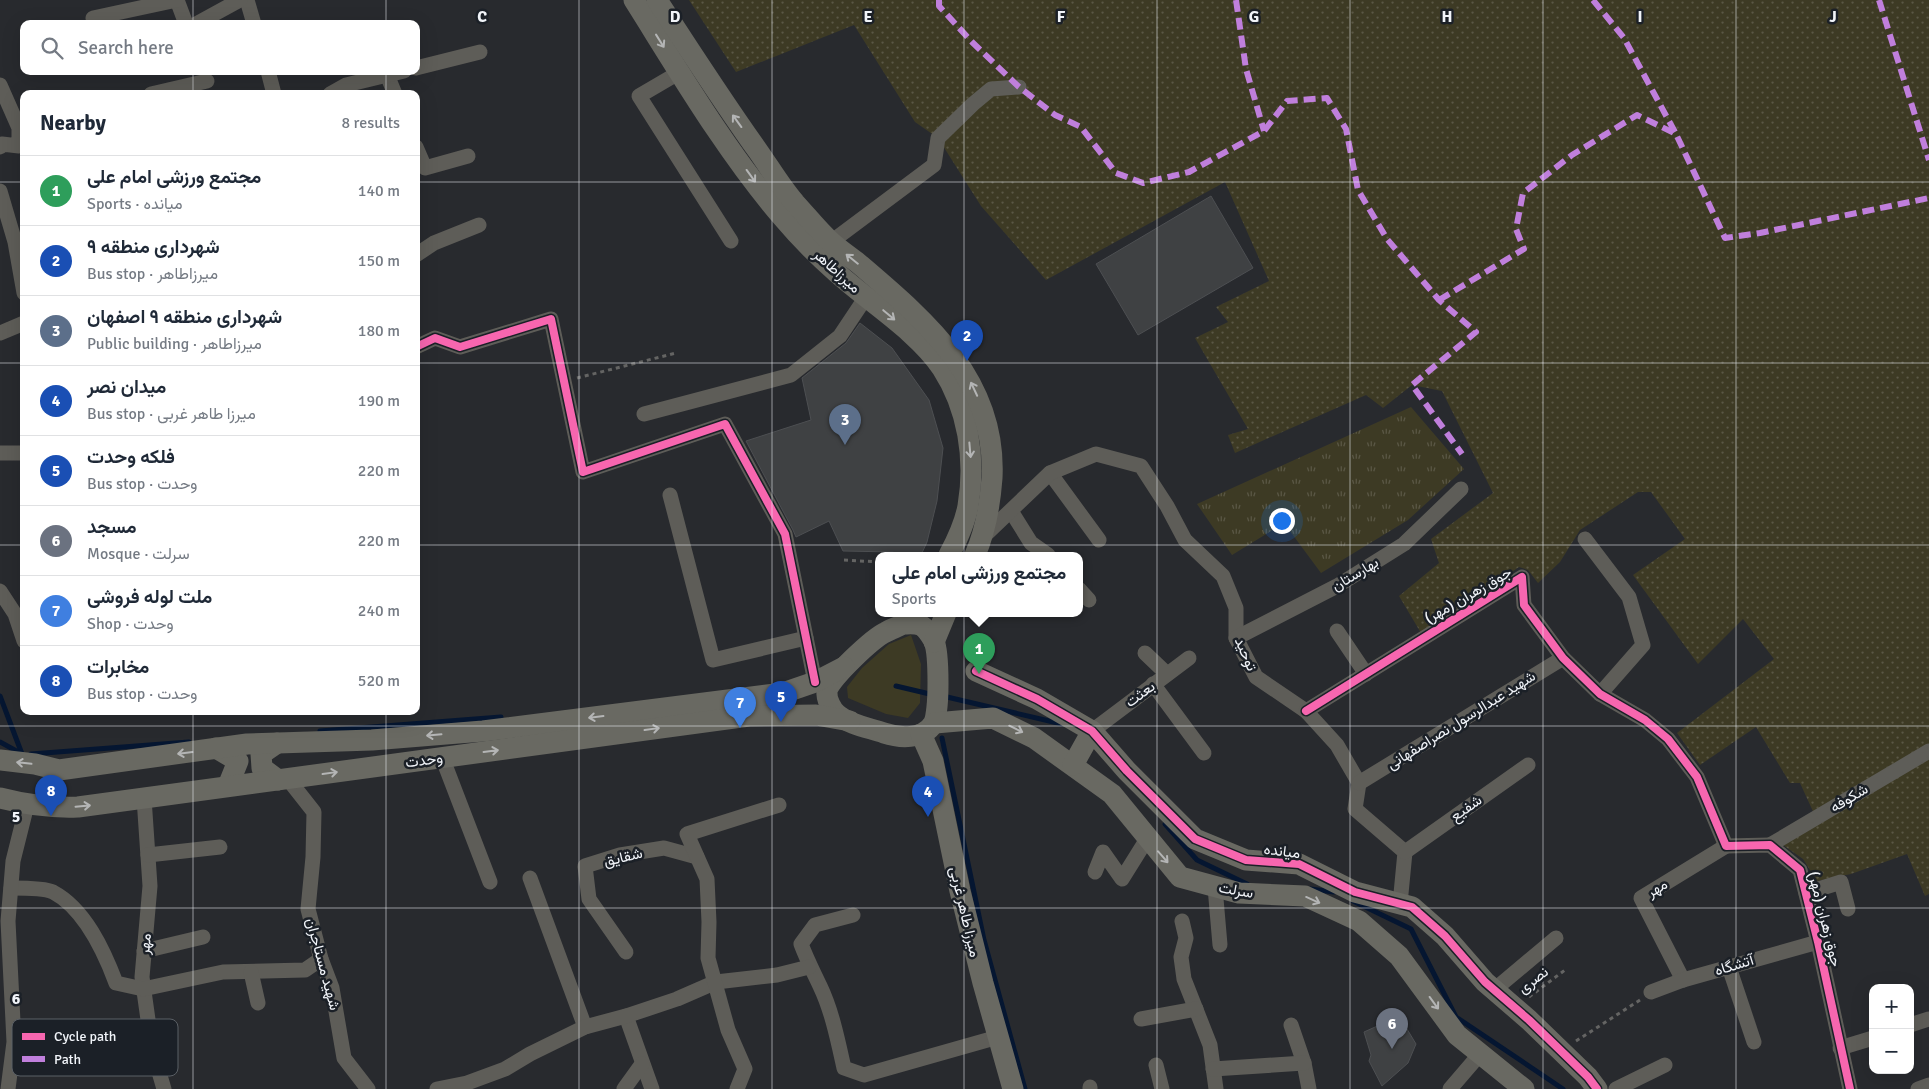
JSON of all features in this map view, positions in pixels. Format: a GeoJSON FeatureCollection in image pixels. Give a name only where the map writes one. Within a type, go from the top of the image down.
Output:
{"type":"FeatureCollection","features":[{"type":"Feature","properties":{"kind":"main road","name":"میرزاطاهر"},"geometry":{"type":"LineString","coordinates":[[634,0],[754,181],[783,217],[836,272],[891,316],[941,367],[955,392],[964,418],[970,448],[971,475],[968,507],[951,552]]}},
{"type":"Feature","properties":{"kind":"main road","name":"میرزاطاهر"},"geometry":{"type":"LineString","coordinates":[[657,0],[716,92],[793,201],[831,242],[906,304],[938,336],[970,381],[983,410],[991,444],[990,500],[979,546]]}},
{"type":"Feature","properties":{"kind":"main road"},"geometry":{"type":"LineString","coordinates":[[901,617],[844,667],[834,680],[827,692],[830,704],[837,715],[893,736],[910,736],[997,705]]}},
{"type":"Feature","properties":{"kind":"main road"},"geometry":{"type":"LineString","coordinates":[[934,642],[944,617]]}},
{"type":"Feature","properties":{"kind":"main road"},"geometry":{"type":"LineString","coordinates":[[885,632],[903,624],[913,624],[922,626],[934,642],[938,658],[936,712],[928,728]]}},
{"type":"Feature","properties":{"kind":"main road","name":"وحدت"},"geometry":{"type":"LineString","coordinates":[[0,760],[35,764],[59,770],[247,744],[372,740],[483,731],[774,694],[815,682],[844,667]]}},
{"type":"Feature","properties":{"kind":"main road","name":"میانده"},"geometry":{"type":"LineString","coordinates":[[976,672],[997,705],[1037,699],[1090,736],[1127,770],[1194,839],[1246,860],[1299,864],[1355,892],[1412,907],[1445,936],[1485,982],[1561,1051],[1588,1077],[1597,1089]]}},
{"type":"Feature","properties":{"kind":"main road","name":"سرلت"},"geometry":{"type":"LineString","coordinates":[[997,705],[1034,738],[1112,794],[1180,877],[1239,893],[1305,896],[1360,920],[1399,956],[1457,1035],[1524,1089]]}},
{"type":"Feature","properties":{"kind":"main road","name":"وحدت"},"geometry":{"type":"LineString","coordinates":[[0,798],[27,805],[56,808],[78,807],[749,716],[816,715],[850,721]]}},
{"type":"Feature","properties":{"kind":"main road","name":"میرزا طاهر غربی"},"geometry":{"type":"LineString","coordinates":[[928,728],[960,891],[1013,1089]]}},
{"type":"Feature","properties":{"kind":"main road"},"geometry":{"type":"LineString","coordinates":[[1073,765],[1090,736]]}},
{"type":"Feature","properties":{"kind":"main road"},"geometry":{"type":"LineString","coordinates":[[277,743],[261,754],[262,768],[283,779]]}},
{"type":"Feature","properties":{"kind":"main road"},"geometry":{"type":"LineString","coordinates":[[216,748],[238,761],[228,786]]}},
{"type":"Feature","properties":{"kind":"street"},"geometry":{"type":"LineString","coordinates":[[93,18],[177,0],[184,20]]}},
{"type":"Feature","properties":{"kind":"street"},"geometry":{"type":"LineString","coordinates":[[203,20],[240,0]]}},
{"type":"Feature","properties":{"kind":"street"},"geometry":{"type":"LineString","coordinates":[[247,0],[253,20]]}},
{"type":"Feature","properties":{"kind":"street"},"geometry":{"type":"LineString","coordinates":[[420,67],[480,52]]}},
{"type":"Feature","properties":{"kind":"street"},"geometry":{"type":"LineString","coordinates":[[680,72],[639,96],[731,242]]}},
{"type":"Feature","properties":{"kind":"street"},"geometry":{"type":"LineString","coordinates":[[269,75],[273,90]]}},
{"type":"Feature","properties":{"kind":"street"},"geometry":{"type":"LineString","coordinates":[[338,90],[346,86],[388,75],[394,90]]}},
{"type":"Feature","properties":{"kind":"street"},"geometry":{"type":"LineString","coordinates":[[170,90],[207,82]]}},
{"type":"Feature","properties":{"kind":"street"},"geometry":{"type":"LineString","coordinates":[[0,85],[19,128],[19,146],[2,144],[0,147]]}},
{"type":"Feature","properties":{"kind":"street"},"geometry":{"type":"LineString","coordinates":[[831,242],[934,165],[938,138],[991,89],[1019,87]]}},
{"type":"Feature","properties":{"kind":"street"},"geometry":{"type":"LineString","coordinates":[[420,156],[425,168],[468,156]]}},
{"type":"Feature","properties":{"kind":"street"},"geometry":{"type":"LineString","coordinates":[[0,191],[15,242],[20,270]]}},
{"type":"Feature","properties":{"kind":"street"},"geometry":{"type":"LineString","coordinates":[[420,252],[434,243],[479,225]]}},
{"type":"Feature","properties":{"kind":"street"},"geometry":{"type":"LineString","coordinates":[[644,414],[791,375],[840,336],[866,297]]}},
{"type":"Feature","properties":{"kind":"street"},"geometry":{"type":"LineString","coordinates":[[420,345],[435,338],[460,347],[551,319],[583,472],[725,424],[785,534],[815,682]]}},
{"type":"Feature","properties":{"kind":"street"},"geometry":{"type":"LineString","coordinates":[[0,333],[20,326]]}},
{"type":"Feature","properties":{"kind":"street"},"geometry":{"type":"LineString","coordinates":[[0,453],[20,453]]}},
{"type":"Feature","properties":{"kind":"street","name":"توحید"},"geometry":{"type":"LineString","coordinates":[[979,546],[1011,510],[1050,473],[1096,454],[1141,466],[1167,506],[1185,540],[1223,576],[1236,608],[1236,638],[1256,677],[1306,711],[1337,745],[1359,783]]}},
{"type":"Feature","properties":{"kind":"street"},"geometry":{"type":"LineString","coordinates":[[1050,473],[1099,540]]}},
{"type":"Feature","properties":{"kind":"street","name":"بهارستان"},"geometry":{"type":"LineString","coordinates":[[1236,638],[1337,586],[1404,544],[1461,489]]}},
{"type":"Feature","properties":{"kind":"street"},"geometry":{"type":"LineString","coordinates":[[670,495],[713,660],[806,638]]}},
{"type":"Feature","properties":{"kind":"street"},"geometry":{"type":"LineString","coordinates":[[1011,510],[1031,543],[1044,552]]}},
{"type":"Feature","properties":{"kind":"street"},"geometry":{"type":"LineString","coordinates":[[1585,540],[1629,596],[1643,645],[1600,694]]}},
{"type":"Feature","properties":{"kind":"street","name":"جوق زهران (مهر)"},"geometry":{"type":"LineString","coordinates":[[1306,711],[1522,577],[1524,605],[1563,658],[1600,694],[1645,720],[1668,739],[1697,778],[1726,846]]}},
{"type":"Feature","properties":{"kind":"street"},"geometry":{"type":"LineString","coordinates":[[0,591],[15,614],[20,629]]}},
{"type":"Feature","properties":{"kind":"street"},"geometry":{"type":"LineString","coordinates":[[1337,631],[1366,674]]}},
{"type":"Feature","properties":{"kind":"street"},"geometry":{"type":"LineString","coordinates":[[1145,652],[1167,674]]}},
{"type":"Feature","properties":{"kind":"street","name":"بعثت"},"geometry":{"type":"LineString","coordinates":[[1090,736],[1153,684],[1189,658]]}},
{"type":"Feature","properties":{"kind":"street","name":"شهید عبدالرسول نصراصفهانی"},"geometry":{"type":"LineString","coordinates":[[1359,783],[1563,658]]}},
{"type":"Feature","properties":{"kind":"street"},"geometry":{"type":"LineString","coordinates":[[1153,684],[1204,752]]}},
{"type":"Feature","properties":{"kind":"street","name":"شکوفه"},"geometry":{"type":"LineString","coordinates":[[1770,845],[1929,751]]}},
{"type":"Feature","properties":{"kind":"street"},"geometry":{"type":"LineString","coordinates":[[442,757],[490,882]]}},
{"type":"Feature","properties":{"kind":"street","name":"شفیع"},"geometry":{"type":"LineString","coordinates":[[1405,852],[1528,765]]}},
{"type":"Feature","properties":{"kind":"street","name":"شهید مستاجران"},"geometry":{"type":"LineString","coordinates":[[283,779],[314,812],[314,858],[308,909],[321,959],[332,988],[344,1058],[368,1089]]}},
{"type":"Feature","properties":{"kind":"street"},"geometry":{"type":"LineString","coordinates":[[1359,783],[1355,809],[1405,852],[1400,904]]}},
{"type":"Feature","properties":{"kind":"street","name":"مهر"},"geometry":{"type":"LineString","coordinates":[[144,798],[150,886],[142,977],[148,1019]]}},
{"type":"Feature","properties":{"kind":"street"},"geometry":{"type":"LineString","coordinates":[[13,1019],[8,921],[13,861],[27,805]]}},
{"type":"Feature","properties":{"kind":"street"},"geometry":{"type":"LineString","coordinates":[[737,1089],[745,1068],[728,1030],[708,958],[707,879],[687,834],[779,805]]}},
{"type":"Feature","properties":{"kind":"street"},"geometry":{"type":"LineString","coordinates":[[1095,872],[1102,852],[1122,879],[1147,839]]}},
{"type":"Feature","properties":{"kind":"street"},"geometry":{"type":"LineString","coordinates":[[1726,846],[1770,845]]}},
{"type":"Feature","properties":{"kind":"street","name":"جوق زهران (مهر)"},"geometry":{"type":"LineString","coordinates":[[1770,845],[1800,870],[1818,942],[1850,1089]]}},
{"type":"Feature","properties":{"kind":"street","name":"مهر"},"geometry":{"type":"LineString","coordinates":[[1683,980],[1641,898],[1726,846]]}},
{"type":"Feature","properties":{"kind":"street"},"geometry":{"type":"LineString","coordinates":[[148,855],[220,847]]}},
{"type":"Feature","properties":{"kind":"street","name":"شقایق"},"geometry":{"type":"LineString","coordinates":[[626,952],[589,899],[585,866],[620,855],[664,848],[697,857]]}},
{"type":"Feature","properties":{"kind":"street"},"geometry":{"type":"LineString","coordinates":[[530,878],[585,1027]]}},
{"type":"Feature","properties":{"kind":"street"},"geometry":{"type":"LineString","coordinates":[[1806,893],[1841,882],[1848,909]]}},
{"type":"Feature","properties":{"kind":"street"},"geometry":{"type":"LineString","coordinates":[[1215,887],[1220,946]]}},
{"type":"Feature","properties":{"kind":"street"},"geometry":{"type":"LineString","coordinates":[[11,888],[52,891],[80,913],[107,957],[116,983],[143,989],[224,972],[305,970],[321,959]]}},
{"type":"Feature","properties":{"kind":"street"},"geometry":{"type":"LineString","coordinates":[[853,914],[815,926],[801,944],[809,967],[821,987],[835,1028],[844,1068],[864,1075],[998,1038]]}},
{"type":"Feature","properties":{"kind":"street"},"geometry":{"type":"LineString","coordinates":[[1182,920],[1186,938],[1181,957],[1184,979],[1210,1045],[1216,1089]]}},
{"type":"Feature","properties":{"kind":"street"},"geometry":{"type":"LineString","coordinates":[[144,951],[203,937]]}},
{"type":"Feature","properties":{"kind":"street"},"geometry":{"type":"LineString","coordinates":[[1494,990],[1556,938]]}},
{"type":"Feature","properties":{"kind":"street","name":"آتشگاه"},"geometry":{"type":"LineString","coordinates":[[1650,992],[1729,966],[1818,942]]}},
{"type":"Feature","properties":{"kind":"street"},"geometry":{"type":"LineString","coordinates":[[1729,966],[1754,1042]]}},
{"type":"Feature","properties":{"kind":"street"},"geometry":{"type":"LineString","coordinates":[[437,1089],[468,1086],[585,1027],[677,999],[716,982],[777,975],[809,967]]}},
{"type":"Feature","properties":{"kind":"street"},"geometry":{"type":"LineString","coordinates":[[251,972],[258,1003]]}},
{"type":"Feature","properties":{"kind":"street"},"geometry":{"type":"LineString","coordinates":[[1141,1019],[1196,1009]]}},
{"type":"Feature","properties":{"kind":"street"},"geometry":{"type":"LineString","coordinates":[[626,1016],[652,1089]]}},
{"type":"Feature","properties":{"kind":"street"},"geometry":{"type":"LineString","coordinates":[[1914,1025],[1929,1019]]}},
{"type":"Feature","properties":{"kind":"street"},"geometry":{"type":"LineString","coordinates":[[1291,1025],[1304,1062],[1309,1089]]}},
{"type":"Feature","properties":{"kind":"street"},"geometry":{"type":"LineString","coordinates":[[1840,1048],[1869,1039]]}},
{"type":"Feature","properties":{"kind":"street"},"geometry":{"type":"LineString","coordinates":[[1450,1089],[1480,1054]]}},
{"type":"Feature","properties":{"kind":"street"},"geometry":{"type":"LineString","coordinates":[[8,1089],[12,1058]]}},
{"type":"Feature","properties":{"kind":"street"},"geometry":{"type":"LineString","coordinates":[[1213,1068],[1304,1062]]}},
{"type":"Feature","properties":{"kind":"street"},"geometry":{"type":"LineString","coordinates":[[624,1089],[642,1064]]}},
{"type":"Feature","properties":{"kind":"street"},"geometry":{"type":"LineString","coordinates":[[1156,1065],[1162,1089]]}},
{"type":"Feature","properties":{"kind":"street"},"geometry":{"type":"LineString","coordinates":[[1616,1089],[1665,1065]]}},
{"type":"Feature","properties":{"kind":"street","name":"مهر"},"geometry":{"type":"LineString","coordinates":[[160,1076],[164,1089]]}},
{"type":"Feature","properties":{"kind":"street"},"geometry":{"type":"LineString","coordinates":[[1918,1089],[1929,1085]]}},
{"type":"Feature","properties":{"kind":"path"},"geometry":{"type":"LineString","coordinates":[[564,381],[676,353]]}},
{"type":"Feature","properties":{"kind":"path"},"geometry":{"type":"LineString","coordinates":[[844,560],[875,562]]}},
{"type":"Feature","properties":{"kind":"path"},"geometry":{"type":"LineString","coordinates":[[1561,1051],[1650,992]]}},
{"type":"Feature","properties":{"kind":"green space"},"geometry":{"type":"Polygon","coordinates":[[[689,0],[1929,0],[1929,894],[1925,896],[1907,854],[1851,874],[1817,881],[1803,859],[1783,845],[1816,818],[1800,783],[1790,783],[1756,727],[1700,765],[1677,733],[1774,659],[1743,619],[1698,664],[1633,575],[1685,539],[1651,492],[1638,492],[1580,530],[1560,562],[1538,583],[1528,570],[1519,567],[1421,633],[1399,596],[1439,563],[1431,539],[1493,493],[1442,391],[1412,385],[1383,408],[1366,395],[1235,453],[1228,435],[1248,429],[1195,338],[1228,322],[1216,307],[1269,281],[1225,182],[1046,280],[981,206],[938,138],[915,122],[854,25],[736,72],[689,0]]]}},
{"type":"Feature","properties":{"kind":"green space"},"geometry":{"type":"Polygon","coordinates":[[[1411,407],[1464,469],[1408,520],[1321,573],[1284,523],[1232,555],[1197,504],[1411,407]]]}},
{"type":"Feature","properties":{"kind":"green space"},"geometry":{"type":"Polygon","coordinates":[[[911,635],[921,664],[920,703],[908,718],[886,714],[848,698],[847,687],[862,668],[889,644],[911,635]]]}},
{"type":"Feature","properties":{"kind":"building"},"geometry":{"type":"Polygon","coordinates":[[[1211,196],[1253,268],[1138,335],[1096,264],[1211,196]]]}},
{"type":"Feature","properties":{"kind":"building"},"geometry":{"type":"Polygon","coordinates":[[[860,323],[892,348],[929,400],[943,448],[937,501],[927,542],[922,552],[843,551],[829,521],[796,537],[746,441],[811,420],[802,378],[846,343],[860,323]]]}},
{"type":"Feature","properties":{"kind":"building"},"geometry":{"type":"Polygon","coordinates":[[[1393,1019],[1395,1025],[1404,1024],[1416,1044],[1408,1063],[1382,1086],[1369,1061],[1371,1055],[1364,1032],[1393,1019]]]}},
{"type":"Feature","properties":{"kind":"waterway"},"geometry":{"type":"LineString","coordinates":[[896,686],[934,695]]}},
{"type":"Feature","properties":{"kind":"waterway"},"geometry":{"type":"LineString","coordinates":[[0,696],[22,754]]}},
{"type":"Feature","properties":{"kind":"waterway"},"geometry":{"type":"LineString","coordinates":[[947,697],[1062,724]]}},
{"type":"Feature","properties":{"kind":"waterway"},"geometry":{"type":"LineString","coordinates":[[320,731],[501,717]]}},
{"type":"Feature","properties":{"kind":"waterway"},"geometry":{"type":"LineString","coordinates":[[942,738],[984,940],[1025,1089]]}},
{"type":"Feature","properties":{"kind":"waterway"},"geometry":{"type":"LineString","coordinates":[[0,742],[20,753]]}},
{"type":"Feature","properties":{"kind":"waterway"},"geometry":{"type":"LineString","coordinates":[[31,754],[189,742]]}},
{"type":"Feature","properties":{"kind":"waterway"},"geometry":{"type":"LineString","coordinates":[[1165,824],[1197,860],[1247,884]]}},
{"type":"Feature","properties":{"kind":"waterway"},"geometry":{"type":"LineString","coordinates":[[1310,889],[1334,892]]}},
{"type":"Feature","properties":{"kind":"waterway"},"geometry":{"type":"LineString","coordinates":[[1353,901],[1411,929],[1456,1017],[1563,1089]]}},
{"type":"Feature","properties":{"kind":"marked path"},"geometry":{"type":"LineString","coordinates":[[939,0],[939,6],[972,42],[1019,87],[1055,115],[1081,127],[1116,173],[1143,183],[1189,172],[1264,131],[1287,101],[1327,98],[1346,129],[1358,190],[1387,239],[1439,300],[1476,332],[1412,385],[1462,454]]}},
{"type":"Feature","properties":{"kind":"marked path"},"geometry":{"type":"LineString","coordinates":[[1236,0],[1246,69],[1264,131]]}},
{"type":"Feature","properties":{"kind":"marked path"},"geometry":{"type":"LineString","coordinates":[[1593,0],[1624,38],[1676,134]]}},
{"type":"Feature","properties":{"kind":"marked path"},"geometry":{"type":"LineString","coordinates":[[1879,0],[1929,160]]}},
{"type":"Feature","properties":{"kind":"marked path"},"geometry":{"type":"LineString","coordinates":[[1439,300],[1524,249],[1516,229],[1523,193],[1572,155],[1637,115],[1676,134],[1725,238],[1760,233],[1929,198]]}},
{"type":"Feature","properties":{"kind":"cycle path"},"geometry":{"type":"LineString","coordinates":[[420,345],[435,338],[460,347],[551,319],[583,472],[725,424],[785,534],[815,682]]}},
{"type":"Feature","properties":{"kind":"cycle path"},"geometry":{"type":"LineString","coordinates":[[1306,711],[1522,577],[1524,605],[1563,658],[1600,694],[1645,720],[1668,739],[1697,777],[1726,846],[1770,845],[1800,870],[1818,942],[1850,1089]]}},
{"type":"Feature","properties":{"kind":"cycle path"},"geometry":{"type":"LineString","coordinates":[[976,671],[1037,699],[1092,731],[1127,771],[1195,839],[1246,860],[1299,864],[1355,892],[1412,907],[1445,936],[1485,982],[1529,1020],[1588,1077],[1597,1089]]}},
{"type":"Feature","properties":{"kind":"place","name":"شهرداری منطقه ۹"},"geometry":{"type":"Point","coordinates":[967,361]}},
{"type":"Feature","properties":{"kind":"place","name":"شهرداری منطقه ۹ اصفهان"},"geometry":{"type":"Point","coordinates":[845,445]}},
{"type":"Feature","properties":{"kind":"place","name":"مجتمع ورزشی امام علی"},"geometry":{"type":"Point","coordinates":[979,674]}},
{"type":"Feature","properties":{"kind":"place","name":"فلکه وحدت"},"geometry":{"type":"Point","coordinates":[781,722]}},
{"type":"Feature","properties":{"kind":"place","name":"ملت لوله فروشی"},"geometry":{"type":"Point","coordinates":[740,728]}},
{"type":"Feature","properties":{"kind":"place","name":"مخابرات"},"geometry":{"type":"Point","coordinates":[51,816]}},
{"type":"Feature","properties":{"kind":"place","name":"میدان نصر"},"geometry":{"type":"Point","coordinates":[928,817]}},
{"type":"Feature","properties":{"kind":"place","name":"مسجد"},"geometry":{"type":"Point","coordinates":[1392,1049]}}]}
